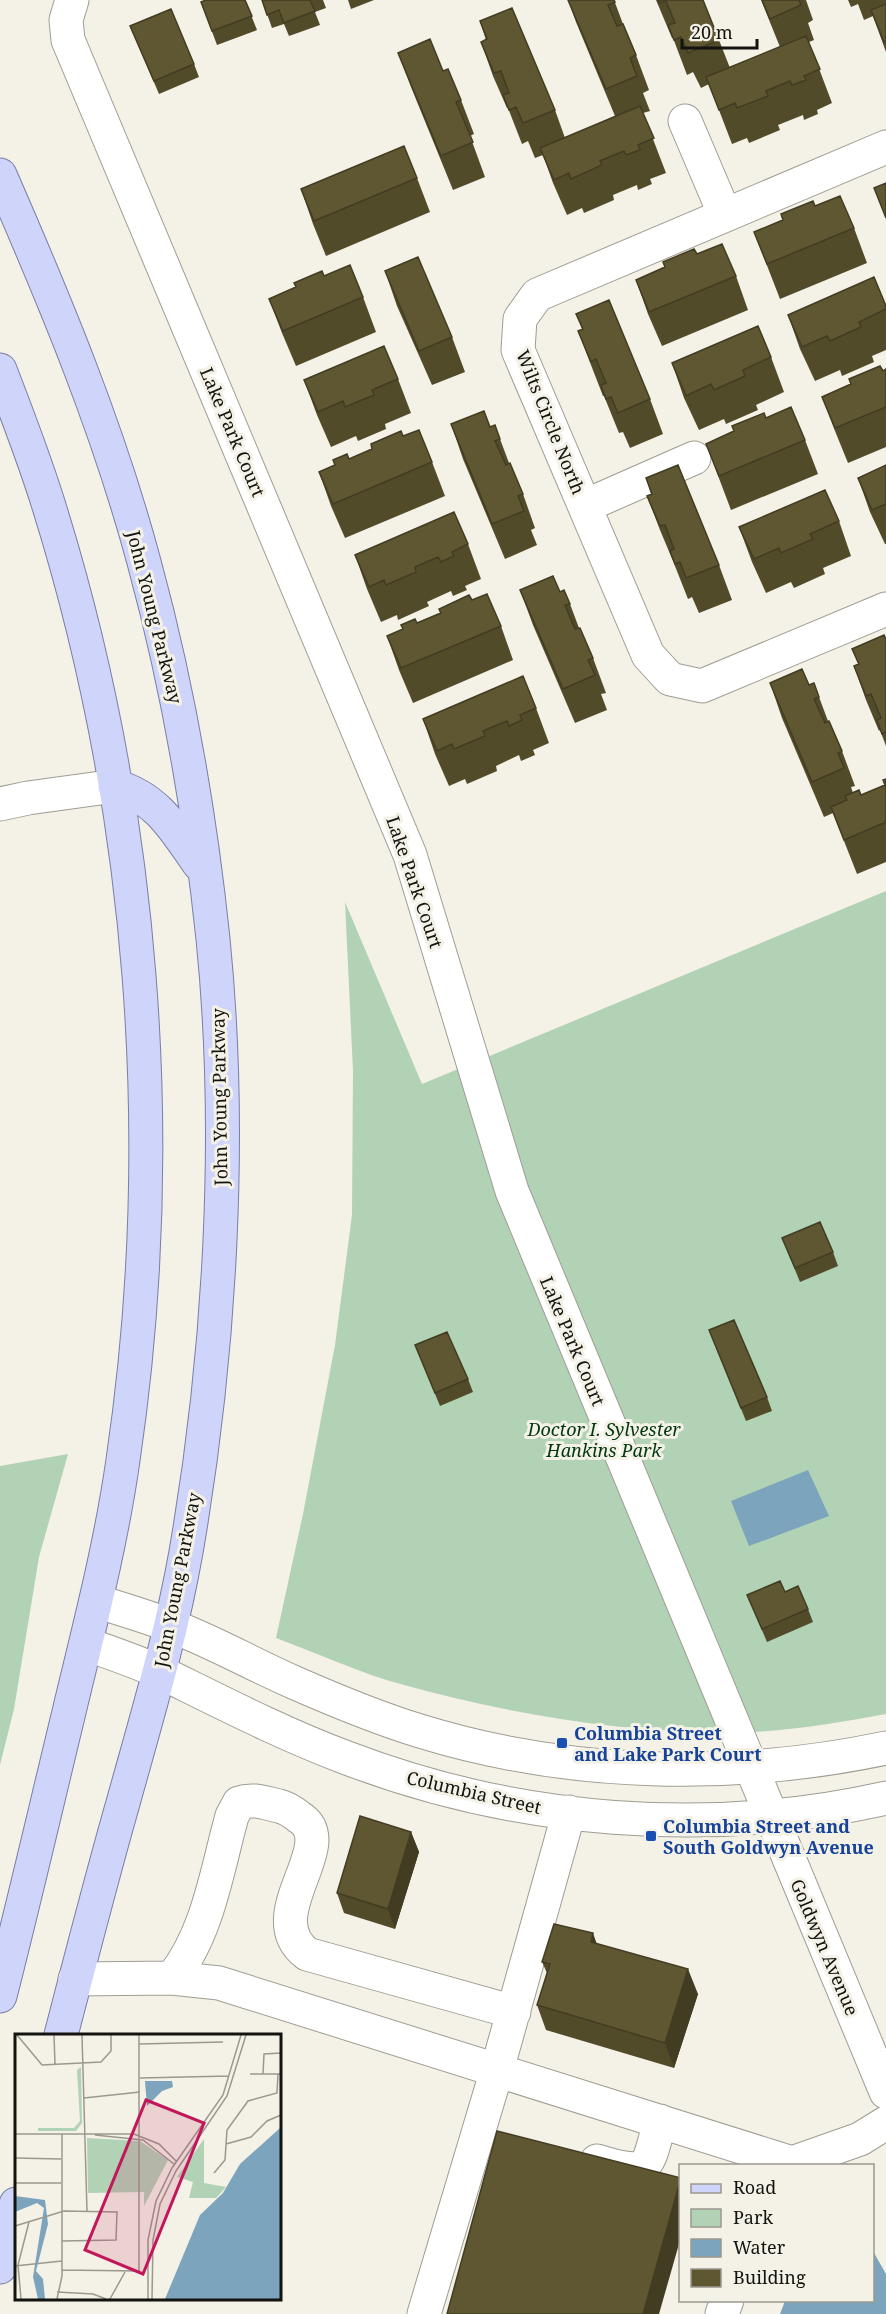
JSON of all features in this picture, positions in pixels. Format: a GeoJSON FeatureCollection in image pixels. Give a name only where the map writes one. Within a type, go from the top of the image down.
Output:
{"type":"FeatureCollection","features":[{"type":"Feature","properties":{"kind":"main road","name":"John Young Parkway"},"geometry":{"type":"LineString","coordinates":[[0,175],[84,374],[118,474],[144,561],[174,689],[204,870],[213,939],[219,1027],[221,1210],[209,1377],[186,1552],[160,1672],[61,2034]]}},
{"type":"Feature","properties":{"kind":"main road"},"geometry":{"type":"LineString","coordinates":[[0,370],[48,504],[69,577],[116,786],[131,894],[141,1017],[146,1135],[144,1228],[136,1360],[110,1538],[0,1996]]}},
{"type":"Feature","properties":{"kind":"main road"},"geometry":{"type":"LineString","coordinates":[[116,786],[133,790],[166,817],[204,870]]}},
{"type":"Feature","properties":{"kind":"main road"},"geometry":{"type":"LineString","coordinates":[[0,2267],[15,2208]]}},
{"type":"Feature","properties":{"kind":"street","name":"Lake Park Court"},"geometry":{"type":"LineString","coordinates":[[71,1],[66,20],[68,40],[410,855],[512,1191],[752,1767]]}},
{"type":"Feature","properties":{"kind":"street"},"geometry":{"type":"LineString","coordinates":[[685,121],[725,215]]}},
{"type":"Feature","properties":{"kind":"street","name":"Wilts Circle North"},"geometry":{"type":"LineString","coordinates":[[886,147],[537,295],[520,319],[519,350],[648,655],[670,680],[702,686],[886,609]]}},
{"type":"Feature","properties":{"kind":"street"},"geometry":{"type":"LineString","coordinates":[[585,506],[694,458]]}},
{"type":"Feature","properties":{"kind":"street"},"geometry":{"type":"LineString","coordinates":[[0,804],[116,786]]}},
{"type":"Feature","properties":{"kind":"street"},"geometry":{"type":"LineString","coordinates":[[96,1601],[170,1625],[293,1682],[419,1731],[524,1756],[588,1764],[653,1768],[752,1767],[886,1748]]}},
{"type":"Feature","properties":{"kind":"street","name":"Columbia Street"},"geometry":{"type":"LineString","coordinates":[[86,1644],[160,1672],[283,1732],[348,1759],[410,1779],[480,1797],[569,1812],[633,1818],[707,1820],[810,1813],[886,1798]]}},
{"type":"Feature","properties":{"kind":"street","name":"Goldwyn Avenue"},"geometry":{"type":"LineString","coordinates":[[752,1767],[886,2092]]}},
{"type":"Feature","properties":{"kind":"street"},"geometry":{"type":"LineString","coordinates":[[172,1978],[190,1954],[199,1933],[232,1816],[239,1803],[249,1799],[285,1808],[305,1820],[312,1830],[314,1842],[291,1906],[292,1934],[297,1946],[307,1954],[514,2012]]}},
{"type":"Feature","properties":{"kind":"street"},"geometry":{"type":"LineString","coordinates":[[424,2314],[514,2012],[569,1812]]}},
{"type":"Feature","properties":{"kind":"street"},"geometry":{"type":"LineString","coordinates":[[75,1979],[172,1978],[219,1983],[660,2121],[760,2159],[792,2163],[860,2139],[886,2123]]}},
{"type":"Feature","properties":{"kind":"street"},"geometry":{"type":"LineString","coordinates":[[568,2152],[623,2169],[633,2170],[644,2167],[650,2158],[660,2121]]}},
{"type":"Feature","properties":{"kind":"street"},"geometry":{"type":"LineString","coordinates":[[481,2126],[514,2136]]}},
{"type":"Feature","properties":{"kind":"green space","name":"Doctor I. Sylvester Hankins Park"},"geometry":{"type":"Polygon","coordinates":[[[886,891],[886,1714],[802,1728],[751,1732],[620,1727],[489,1706],[404,1685],[276,1638],[303,1514],[335,1345],[352,1215],[353,1071],[345,902],[422,1084],[886,891]]]}},
{"type":"Feature","properties":{"kind":"green space"},"geometry":{"type":"Polygon","coordinates":[[[68,1454],[39,1557],[14,1709],[0,1765],[0,1466],[68,1454]]]}},
{"type":"Feature","properties":{"kind":"water"},"geometry":{"type":"Polygon","coordinates":[[[808,1470],[829,1516],[749,1546],[731,1501],[808,1470]]]}},
{"type":"Feature","properties":{"kind":"water"},"geometry":{"type":"Polygon","coordinates":[[[874,2253],[886,2274],[886,2314],[780,2314],[785,2302],[874,2302],[874,2253]]]}},
{"type":"Feature","properties":{"kind":"building"},"geometry":{"type":"Polygon","coordinates":[[[245,0],[252,16],[212,31],[201,2],[245,0]]]}},
{"type":"Feature","properties":{"kind":"building"},"geometry":{"type":"Polygon","coordinates":[[[262,0],[310,0],[315,11],[284,23],[279,10],[267,15],[262,0]]]}},
{"type":"Feature","properties":{"kind":"building"},"geometry":{"type":"Polygon","coordinates":[[[568,0],[614,0],[615,2],[608,5],[617,26],[623,24],[636,55],[630,58],[637,76],[606,89],[568,0]]]}},
{"type":"Feature","properties":{"kind":"building"},"geometry":{"type":"Polygon","coordinates":[[[658,0],[703,0],[719,40],[688,53],[681,37],[674,40],[668,25],[675,23],[666,1],[660,3],[658,0]]]}},
{"type":"Feature","properties":{"kind":"building"},"geometry":{"type":"Polygon","coordinates":[[[762,0],[799,0],[801,5],[770,19],[762,0]]]}},
{"type":"Feature","properties":{"kind":"building"},"geometry":{"type":"Polygon","coordinates":[[[886,4],[886,41],[884,42],[871,10],[886,4]]]}},
{"type":"Feature","properties":{"kind":"building"},"geometry":{"type":"Polygon","coordinates":[[[512,8],[555,110],[523,123],[516,107],[509,110],[503,95],[509,93],[501,71],[494,73],[481,42],[487,39],[480,21],[512,8]]]}},
{"type":"Feature","properties":{"kind":"building"},"geometry":{"type":"Polygon","coordinates":[[[171,9],[194,64],[154,81],[130,26],[171,9]]]}},
{"type":"Feature","properties":{"kind":"building"},"geometry":{"type":"Polygon","coordinates":[[[806,36],[820,69],[804,76],[806,80],[792,85],[790,81],[766,91],[768,96],[737,108],[735,103],[719,110],[706,77],[806,36]]]}},
{"type":"Feature","properties":{"kind":"building"},"geometry":{"type":"Polygon","coordinates":[[[430,39],[443,71],[448,69],[461,100],[456,102],[473,142],[441,156],[398,53],[430,39]]]}},
{"type":"Feature","properties":{"kind":"building"},"geometry":{"type":"Polygon","coordinates":[[[640,106],[654,138],[638,145],[640,150],[626,155],[624,151],[600,161],[602,165],[571,179],[569,173],[554,180],[540,148],[640,106]]]}},
{"type":"Feature","properties":{"kind":"building"},"geometry":{"type":"Polygon","coordinates":[[[404,146],[417,178],[314,221],[301,189],[404,146]]]}},
{"type":"Feature","properties":{"kind":"building"},"geometry":{"type":"Polygon","coordinates":[[[886,183],[886,218],[874,188],[886,183]]]}},
{"type":"Feature","properties":{"kind":"building"},"geometry":{"type":"Polygon","coordinates":[[[840,196],[854,228],[767,264],[754,232],[783,220],[781,214],[813,201],[815,206],[840,196]]]}},
{"type":"Feature","properties":{"kind":"building"},"geometry":{"type":"Polygon","coordinates":[[[722,244],[736,276],[649,312],[636,280],[665,267],[663,262],[694,249],[697,254],[722,244]]]}},
{"type":"Feature","properties":{"kind":"building"},"geometry":{"type":"Polygon","coordinates":[[[418,257],[452,337],[419,351],[385,271],[418,257]]]}},
{"type":"Feature","properties":{"kind":"building"},"geometry":{"type":"Polygon","coordinates":[[[350,265],[363,297],[283,331],[269,299],[296,287],[294,283],[322,271],[324,276],[350,265]]]}},
{"type":"Feature","properties":{"kind":"building"},"geometry":{"type":"Polygon","coordinates":[[[874,277],[886,309],[859,322],[861,327],[830,341],[827,336],[802,347],[788,315],[874,277]]]}},
{"type":"Feature","properties":{"kind":"building"},"geometry":{"type":"Polygon","coordinates":[[[609,300],[650,399],[618,413],[611,397],[606,399],[601,385],[606,383],[596,359],[591,362],[578,331],[583,329],[576,314],[609,300]]]}},
{"type":"Feature","properties":{"kind":"building"},"geometry":{"type":"Polygon","coordinates":[[[758,326],[771,357],[743,370],[745,376],[714,390],[711,384],[686,396],[672,363],[758,326]]]}},
{"type":"Feature","properties":{"kind":"building"},"geometry":{"type":"Polygon","coordinates":[[[384,346],[398,379],[372,390],[374,395],[345,407],[343,401],[318,412],[304,380],[384,346]]]}},
{"type":"Feature","properties":{"kind":"building"},"geometry":{"type":"Polygon","coordinates":[[[880,366],[883,371],[886,369],[886,407],[835,428],[822,397],[851,384],[849,379],[880,366]]]}},
{"type":"Feature","properties":{"kind":"building"},"geometry":{"type":"Polygon","coordinates":[[[791,407],[805,440],[719,476],[706,444],[734,431],[732,426],[764,413],[766,418],[791,407]]]}},
{"type":"Feature","properties":{"kind":"building"},"geometry":{"type":"Polygon","coordinates":[[[484,411],[490,427],[495,425],[500,439],[495,441],[506,465],[510,463],[523,494],[518,496],[524,511],[492,524],[451,424],[484,411]]]}},
{"type":"Feature","properties":{"kind":"building"},"geometry":{"type":"Polygon","coordinates":[[[419,430],[432,462],[333,504],[319,472],[335,465],[333,460],[347,454],[349,459],[372,449],[371,444],[401,431],[403,436],[419,430]]]}},
{"type":"Feature","properties":{"kind":"building"},"geometry":{"type":"Polygon","coordinates":[[[678,465],[719,565],[686,578],[680,562],[675,564],[670,551],[674,549],[665,525],[660,526],[647,496],[652,494],[646,478],[678,465]]]}},
{"type":"Feature","properties":{"kind":"building"},"geometry":{"type":"Polygon","coordinates":[[[886,465],[886,504],[872,510],[858,478],[886,465]]]}},
{"type":"Feature","properties":{"kind":"building"},"geometry":{"type":"Polygon","coordinates":[[[825,490],[839,521],[810,534],[813,539],[781,553],[779,548],[754,559],[739,527],[825,490]]]}},
{"type":"Feature","properties":{"kind":"building"},"geometry":{"type":"Polygon","coordinates":[[[454,512],[468,544],[452,552],[454,556],[441,562],[438,557],[415,567],[416,572],[386,585],[384,580],[369,587],[355,555],[454,512]]]}},
{"type":"Feature","properties":{"kind":"building"},"geometry":{"type":"Polygon","coordinates":[[[553,576],[560,592],[564,590],[570,604],[565,605],[575,629],[580,628],[593,658],[588,660],[595,675],[563,689],[520,590],[553,576]]]}},
{"type":"Feature","properties":{"kind":"building"},"geometry":{"type":"Polygon","coordinates":[[[487,594],[501,626],[401,668],[387,636],[403,629],[401,625],[415,619],[417,623],[441,613],[439,609],[469,595],[472,600],[487,594]]]}},
{"type":"Feature","properties":{"kind":"building"},"geometry":{"type":"Polygon","coordinates":[[[884,635],[886,639],[886,732],[882,734],[877,720],[881,718],[871,694],[866,696],[854,666],[859,664],[852,649],[884,635]]]}},
{"type":"Feature","properties":{"kind":"building"},"geometry":{"type":"Polygon","coordinates":[[[802,669],[809,685],[814,683],[819,697],[814,699],[825,723],[829,721],[842,751],[838,753],[844,768],[812,782],[770,683],[802,669]]]}},
{"type":"Feature","properties":{"kind":"building"},"geometry":{"type":"Polygon","coordinates":[[[523,676],[536,708],[520,715],[522,720],[509,726],[507,721],[483,731],[485,736],[454,749],[452,744],[437,751],[423,719],[523,676]]]}},
{"type":"Feature","properties":{"kind":"building"},"geometry":{"type":"Polygon","coordinates":[[[886,779],[886,822],[844,840],[831,807],[847,800],[845,796],[859,790],[861,795],[885,785],[883,780],[886,779]]]}},
{"type":"Feature","properties":{"kind":"building"},"geometry":{"type":"Polygon","coordinates":[[[820,1222],[833,1252],[795,1268],[782,1238],[820,1222]]]}},
{"type":"Feature","properties":{"kind":"building"},"geometry":{"type":"Polygon","coordinates":[[[734,1320],[767,1397],[741,1408],[709,1330],[734,1320]]]}},
{"type":"Feature","properties":{"kind":"building"},"geometry":{"type":"Polygon","coordinates":[[[447,1332],[468,1379],[435,1393],[415,1345],[447,1332]]]}},
{"type":"Feature","properties":{"kind":"building"},"geometry":{"type":"Polygon","coordinates":[[[780,1581],[785,1592],[798,1586],[808,1609],[762,1629],[747,1595],[780,1581]]]}},
{"type":"Feature","properties":{"kind":"building"},"geometry":{"type":"Polygon","coordinates":[[[360,1816],[411,1832],[388,1909],[337,1893],[360,1816]]]}},
{"type":"Feature","properties":{"kind":"building"},"geometry":{"type":"Polygon","coordinates":[[[554,1924],[593,1933],[591,1942],[688,1969],[665,2043],[537,2005],[550,1964],[542,1962],[554,1924]]]}},
{"type":"Feature","properties":{"kind":"building"},"geometry":{"type":"Polygon","coordinates":[[[497,2131],[679,2177],[679,2185],[643,2314],[447,2314],[497,2131]]]}},
{"type":"Feature","properties":{"kind":"place","name":"Columbia Street and Lake Park Court"},"geometry":{"type":"Point","coordinates":[562,1743]}},
{"type":"Feature","properties":{"kind":"place","name":"Columbia Street and South Goldwyn Avenue"},"geometry":{"type":"Point","coordinates":[651,1836]}}]}
